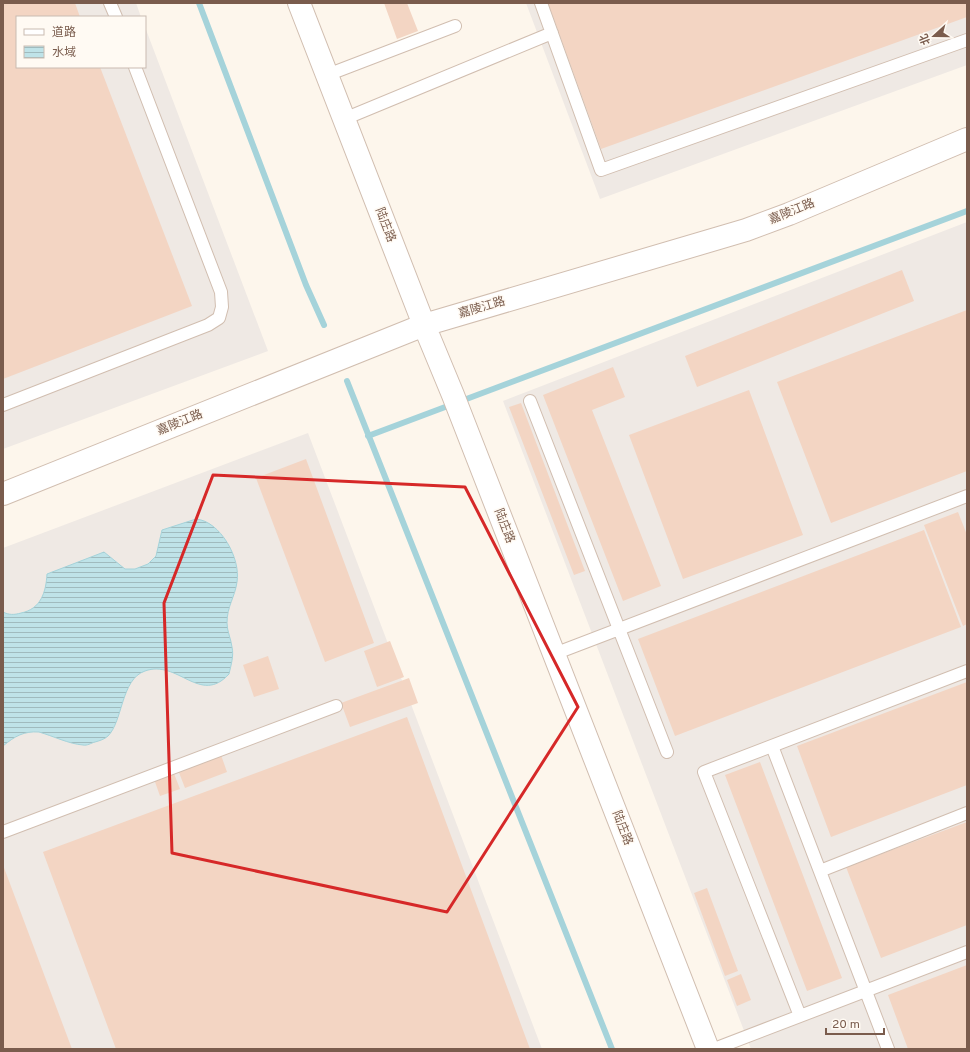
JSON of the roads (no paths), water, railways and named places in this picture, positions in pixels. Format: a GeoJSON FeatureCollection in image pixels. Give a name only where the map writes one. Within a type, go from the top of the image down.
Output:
{"type":"FeatureCollection","features":[{"type":"Feature","properties":{"kind":"street","name":"陆庄路"},"geometry":{"type":"LineString","coordinates":[[299,3],[708,1049]]}},
{"type":"Feature","properties":{"kind":"street","name":"嘉陵江路"},"geometry":{"type":"LineString","coordinates":[[3,494],[424,325],[746,230],[789,214],[967,138]]}},
{"type":"Feature","properties":{"kind":"lane"},"geometry":{"type":"LineString","coordinates":[[110,3],[116,16]]}},
{"type":"Feature","properties":{"kind":"lane"},"geometry":{"type":"LineString","coordinates":[[541,3],[601,170],[967,40]]}},
{"type":"Feature","properties":{"kind":"lane"},"geometry":{"type":"LineString","coordinates":[[327,75],[455,26]]}},
{"type":"Feature","properties":{"kind":"lane"},"geometry":{"type":"LineString","coordinates":[[344,119],[552,33]]}},
{"type":"Feature","properties":{"kind":"lane"},"geometry":{"type":"LineString","coordinates":[[3,405],[208,325],[219,318],[222,306],[221,292],[135,68]]}},
{"type":"Feature","properties":{"kind":"lane"},"geometry":{"type":"LineString","coordinates":[[530,401],[667,752]]}},
{"type":"Feature","properties":{"kind":"lane"},"geometry":{"type":"LineString","coordinates":[[554,654],[967,496]]}},
{"type":"Feature","properties":{"kind":"lane"},"geometry":{"type":"LineString","coordinates":[[800,1016],[704,772],[967,671]]}},
{"type":"Feature","properties":{"kind":"lane"},"geometry":{"type":"LineString","coordinates":[[3,832],[336,706]]}},
{"type":"Feature","properties":{"kind":"lane"},"geometry":{"type":"LineString","coordinates":[[772,746],[888,1049]]}},
{"type":"Feature","properties":{"kind":"lane"},"geometry":{"type":"LineString","coordinates":[[820,871],[967,813]]}},
{"type":"Feature","properties":{"kind":"lane"},"geometry":{"type":"LineString","coordinates":[[714,1049],[967,952]]}},
{"type":"Feature","properties":{"kind":"water"},"geometry":{"type":"Polygon","coordinates":[[[196,519],[205,521],[221,533],[236,562],[237,582],[227,617],[227,626],[233,654],[229,674],[218,683],[208,685],[198,684],[168,671],[157,669],[145,671],[137,675],[131,682],[117,721],[108,736],[104,739],[84,745],[67,742],[39,732],[29,732],[12,739],[3,746],[3,612],[16,614],[28,611],[38,604],[41,599],[44,593],[47,574],[104,552],[125,569],[135,569],[148,564],[156,556],[162,530],[196,519]]]}},
{"type":"Feature","properties":{"kind":"waterway"},"geometry":{"type":"LineString","coordinates":[[199,3],[306,285],[324,325]]}},
{"type":"Feature","properties":{"kind":"waterway"},"geometry":{"type":"LineString","coordinates":[[368,436],[967,211]]}},
{"type":"Feature","properties":{"kind":"waterway"},"geometry":{"type":"LineString","coordinates":[[347,381],[612,1049]]}}]}
